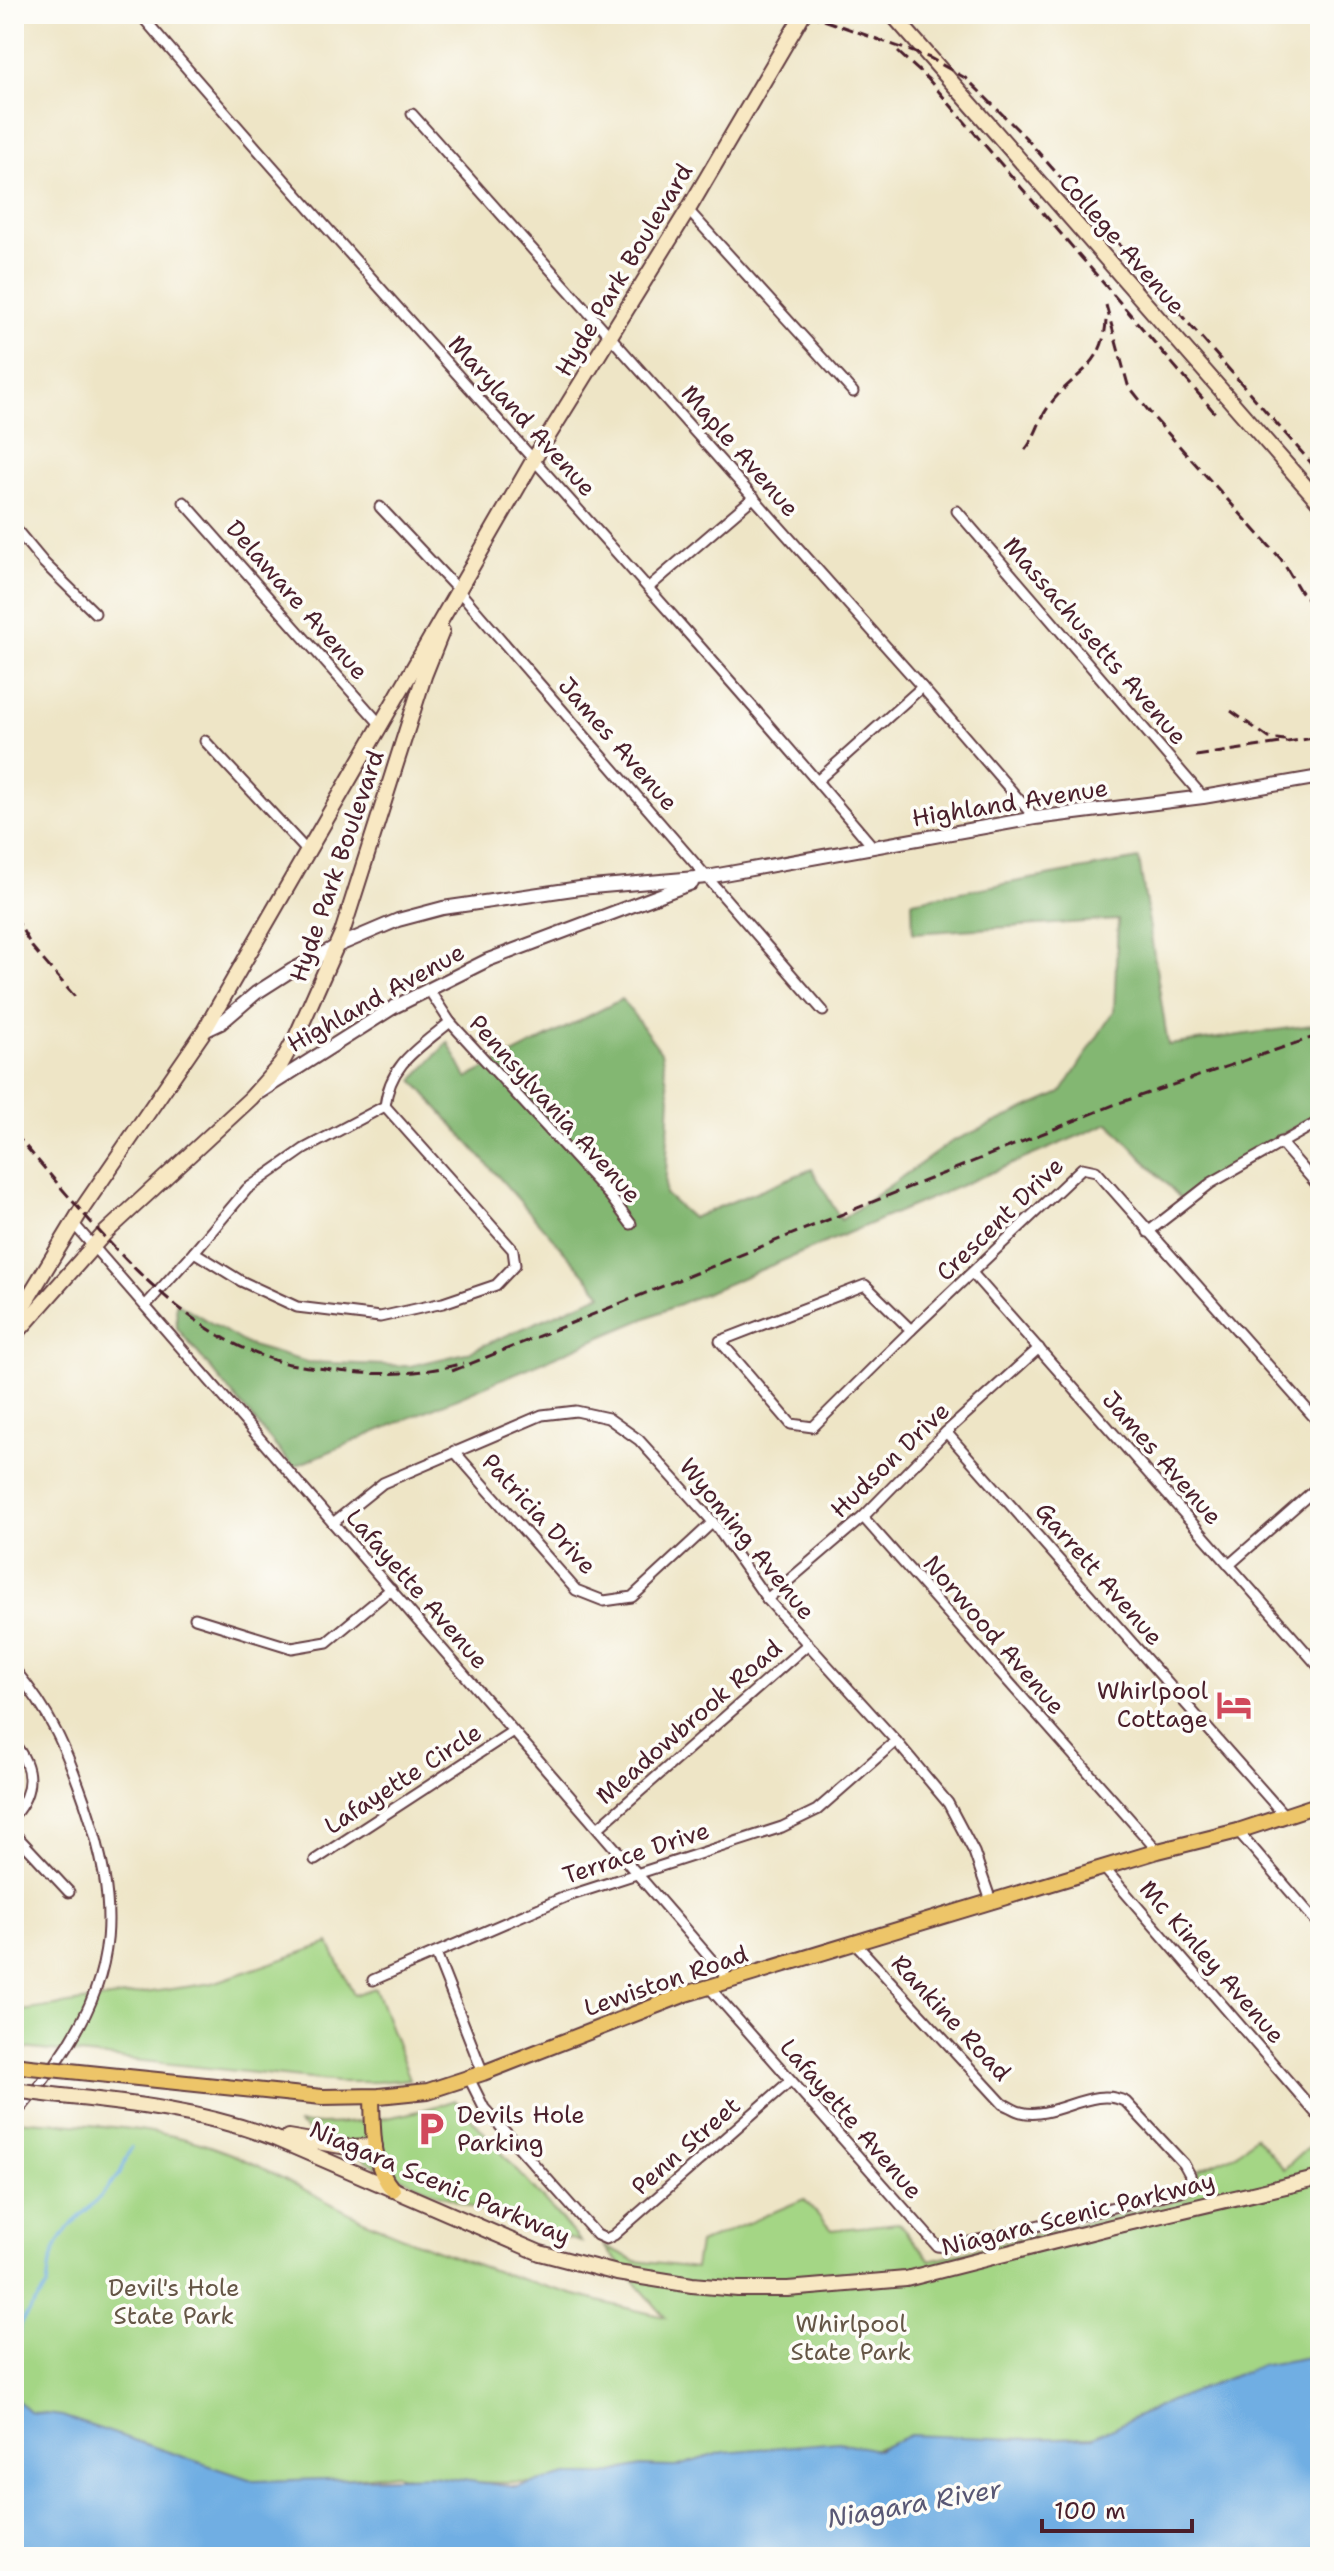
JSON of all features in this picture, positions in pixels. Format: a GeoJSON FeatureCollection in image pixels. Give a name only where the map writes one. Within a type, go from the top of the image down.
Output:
{"type":"FeatureCollection","features":[{"type":"Feature","properties":{"kind":"main road","name":"Hyde Park Boulevard"},"geometry":{"type":"LineString","coordinates":[[14,1321],[73,1223],[204,1031],[534,459],[688,210],[803,14]]}},
{"type":"Feature","properties":{"kind":"main road","name":"College Avenue"},"geometry":{"type":"LineString","coordinates":[[892,14],[1320,503]]}},
{"type":"Feature","properties":{"kind":"main road","name":"Hyde Park Boulevard"},"geometry":{"type":"LineString","coordinates":[[14,1336],[93,1246],[251,1098],[281,1064],[337,946],[361,880],[424,676],[458,590]]}},
{"type":"Feature","properties":{"kind":"main road","name":"Lewiston Road"},"geometry":{"type":"LineString","coordinates":[[14,2065],[280,2094],[372,2097],[428,2091],[476,2076],[628,2015],[709,1987],[1320,1804]]}},
{"type":"Feature","properties":{"kind":"main road","name":"Niagara Scenic Parkway"},"geometry":{"type":"LineString","coordinates":[[14,2090],[168,2109],[257,2132],[513,2243],[567,2261],[692,2285],[738,2289],[802,2288],[906,2279],[1320,2178]]}},
{"type":"Feature","properties":{"kind":"main road"},"geometry":{"type":"LineString","coordinates":[[372,2097],[375,2146],[383,2177],[393,2190]]}},
{"type":"Feature","properties":{"kind":"main road"},"geometry":{"type":"LineString","coordinates":[[257,2132],[347,2147],[375,2146]]}},
{"type":"Feature","properties":{"kind":"street","name":"Maryland Avenue"},"geometry":{"type":"LineString","coordinates":[[140,14],[271,168],[649,587],[873,847]]}},
{"type":"Feature","properties":{"kind":"street","name":"Maple Avenue"},"geometry":{"type":"LineString","coordinates":[[412,114],[1035,818]]}},
{"type":"Feature","properties":{"kind":"street"},"geometry":{"type":"LineString","coordinates":[[688,210],[853,392]]}},
{"type":"Feature","properties":{"kind":"street"},"geometry":{"type":"LineString","coordinates":[[649,587],[754,497]]}},
{"type":"Feature","properties":{"kind":"street","name":"Delaware Avenue"},"geometry":{"type":"LineString","coordinates":[[184,502],[380,724]]}},
{"type":"Feature","properties":{"kind":"street","name":"James Avenue"},"geometry":{"type":"LineString","coordinates":[[380,507],[458,590],[823,1011]]}},
{"type":"Feature","properties":{"kind":"street","name":"Massachusetts Avenue"},"geometry":{"type":"LineString","coordinates":[[957,511],[1203,797]]}},
{"type":"Feature","properties":{"kind":"street"},"geometry":{"type":"LineString","coordinates":[[14,527],[44,563],[95,613]]}},
{"type":"Feature","properties":{"kind":"street"},"geometry":{"type":"LineString","coordinates":[[817,781],[922,687]]}},
{"type":"Feature","properties":{"kind":"street"},"geometry":{"type":"LineString","coordinates":[[205,741],[308,852]]}},
{"type":"Feature","properties":{"kind":"street","name":"Highland Avenue"},"geometry":{"type":"LineString","coordinates":[[204,1031],[221,1023],[256,993],[337,946],[398,920],[443,908],[580,888],[707,877],[1035,818],[1203,797],[1320,777]]}},
{"type":"Feature","properties":{"kind":"street","name":"Highland Avenue"},"geometry":{"type":"LineString","coordinates":[[251,1098],[340,1039],[429,990],[513,950],[707,877]]}},
{"type":"Feature","properties":{"kind":"street","name":"Pennsylvania Avenue"},"geometry":{"type":"LineString","coordinates":[[429,990],[450,1022],[602,1187],[631,1224]]}},
{"type":"Feature","properties":{"kind":"street"},"geometry":{"type":"LineString","coordinates":[[385,1106],[391,1077],[404,1061],[450,1022]]}},
{"type":"Feature","properties":{"kind":"street"},"geometry":{"type":"LineString","coordinates":[[194,1252],[241,1281],[297,1307],[380,1317],[443,1303],[496,1285],[515,1265],[513,1250],[385,1106]]}},
{"type":"Feature","properties":{"kind":"street"},"geometry":{"type":"LineString","coordinates":[[146,1305],[247,1189],[304,1149],[385,1106]]}},
{"type":"Feature","properties":{"kind":"street"},"geometry":{"type":"LineString","coordinates":[[1320,1121],[1211,1183],[1148,1232],[1320,1424]]}},
{"type":"Feature","properties":{"kind":"street"},"geometry":{"type":"LineString","coordinates":[[1280,1142],[1320,1188]]}},
{"type":"Feature","properties":{"kind":"street","name":"Crescent Drive"},"geometry":{"type":"LineString","coordinates":[[911,1330],[865,1285],[720,1341],[791,1424],[813,1427],[1082,1168],[1096,1171],[1148,1232]]}},
{"type":"Feature","properties":{"kind":"street","name":"Lafayette Avenue"},"geometry":{"type":"LineString","coordinates":[[73,1223],[730,1981]]}},
{"type":"Feature","properties":{"kind":"street","name":"James Avenue"},"geometry":{"type":"LineString","coordinates":[[973,1274],[1320,1668]]}},
{"type":"Feature","properties":{"kind":"street","name":"Hudson Drive"},"geometry":{"type":"LineString","coordinates":[[767,1599],[863,1517],[946,1432],[1039,1348]]}},
{"type":"Feature","properties":{"kind":"street","name":"Wyoming Avenue"},"geometry":{"type":"LineString","coordinates":[[333,1523],[383,1483],[542,1415],[576,1411],[608,1418],[639,1440],[713,1522],[767,1599],[948,1803],[974,1852],[991,1901]]}},
{"type":"Feature","properties":{"kind":"street","name":"Garrett Avenue"},"geometry":{"type":"LineString","coordinates":[[946,1432],[1284,1815]]}},
{"type":"Feature","properties":{"kind":"street","name":"Patricia Drive"},"geometry":{"type":"LineString","coordinates":[[454,1451],[576,1590],[604,1601],[632,1597],[713,1522]]}},
{"type":"Feature","properties":{"kind":"street"},"geometry":{"type":"LineString","coordinates":[[1229,1565],[1320,1485]]}},
{"type":"Feature","properties":{"kind":"street","name":"Norwood Avenue"},"geometry":{"type":"LineString","coordinates":[[863,1517],[1158,1851]]}},
{"type":"Feature","properties":{"kind":"street"},"geometry":{"type":"LineString","coordinates":[[195,1618],[292,1648],[327,1642],[391,1589]]}},
{"type":"Feature","properties":{"kind":"street","name":"Meadowbrook Road"},"geometry":{"type":"LineString","coordinates":[[598,1828],[807,1645]]}},
{"type":"Feature","properties":{"kind":"street"},"geometry":{"type":"LineString","coordinates":[[14,1669],[46,1712],[63,1743],[100,1850],[109,1903],[103,1968],[87,2013],[68,2046],[14,2115]]}},
{"type":"Feature","properties":{"kind":"street","name":"Lafayette Circle"},"geometry":{"type":"LineString","coordinates":[[315,1860],[513,1731]]}},
{"type":"Feature","properties":{"kind":"street","name":"Terrace Drive"},"geometry":{"type":"LineString","coordinates":[[373,1980],[565,1897],[782,1827],[817,1810],[896,1741]]}},
{"type":"Feature","properties":{"kind":"street"},"geometry":{"type":"LineString","coordinates":[[14,1744],[26,1757],[31,1777],[21,1807],[14,1815]]}},
{"type":"Feature","properties":{"kind":"street"},"geometry":{"type":"LineString","coordinates":[[1238,1831],[1320,1926]]}},
{"type":"Feature","properties":{"kind":"street"},"geometry":{"type":"LineString","coordinates":[[14,1833],[69,1892]]}},
{"type":"Feature","properties":{"kind":"street","name":"Mc Kinley Avenue"},"geometry":{"type":"LineString","coordinates":[[1104,1868],[1320,2118]]}},
{"type":"Feature","properties":{"kind":"street","name":"Rankine Road"},"geometry":{"type":"LineString","coordinates":[[855,1943],[1003,2104],[1021,2113],[1039,2112],[1115,2096],[1126,2102],[1184,2164],[1190,2175],[1189,2185],[1180,2191],[978,2240]]}},
{"type":"Feature","properties":{"kind":"street"},"geometry":{"type":"LineString","coordinates":[[436,1954],[476,2076]]}},
{"type":"Feature","properties":{"kind":"street","name":"Lafayette Avenue"},"geometry":{"type":"LineString","coordinates":[[709,1987],[937,2246],[948,2247],[978,2240]]}},
{"type":"Feature","properties":{"kind":"street","name":"Penn Street"},"geometry":{"type":"LineString","coordinates":[[476,2076],[484,2108],[597,2235],[606,2239],[790,2081]]}},
{"type":"Feature","properties":{"kind":"green space"},"geometry":{"type":"Polygon","coordinates":[[[1139,859],[1168,1045],[1320,1024],[1320,1113],[1244,1156],[1181,1199],[1109,1123],[293,1467],[177,1328],[176,1302],[248,1345],[307,1362],[410,1366],[466,1353],[602,1294],[413,1080],[448,1042],[467,1078],[622,999],[661,1052],[670,1097],[665,1194],[692,1218],[812,1169],[841,1220],[951,1142],[1061,1093],[1114,1011],[1118,920],[913,933],[912,901],[1139,859]]]}},
{"type":"Feature","properties":{"kind":"green space"},"geometry":{"type":"Polygon","coordinates":[[[329,1943],[354,1995],[375,1988],[410,2079],[338,2082],[14,2047],[14,2012],[213,1983],[329,1943]]]}},
{"type":"Feature","properties":{"kind":"green space"},"geometry":{"type":"Polygon","coordinates":[[[455,2100],[581,2242],[471,2207],[365,2161],[297,2124],[377,2120],[455,2100]]]}},
{"type":"Feature","properties":{"kind":"green space"},"geometry":{"type":"Polygon","coordinates":[[[14,2120],[131,2129],[200,2143],[244,2159],[370,2223],[442,2252],[552,2289],[665,2317],[603,2245],[636,2261],[695,2268],[699,2244],[804,2199],[831,2230],[898,2223],[930,2260],[1187,2198],[1198,2188],[1198,2170],[1236,2154],[1255,2136],[1284,2169],[1320,2136],[1320,2356],[1106,2437],[907,2441],[862,2452],[546,2483],[425,2482],[395,2473],[271,2487],[14,2412],[14,2120]]]}},
{"type":"Feature","properties":{"kind":"water","name":"Niagara River"},"geometry":{"type":"Polygon","coordinates":[[[1320,2355],[1320,2548],[1267,2557],[14,2557],[14,2397],[30,2412],[62,2416],[255,2481],[432,2476],[516,2487],[567,2475],[605,2475],[640,2466],[675,2467],[724,2452],[839,2442],[877,2450],[910,2435],[1018,2439],[1093,2437],[1175,2399],[1259,2366],[1320,2355]]]}},
{"type":"Feature","properties":{"kind":"waterway"},"geometry":{"type":"LineString","coordinates":[[18,2341],[20,2324],[47,2287],[57,2245],[68,2228],[120,2173],[131,2147]]}},
{"type":"Feature","properties":{"kind":"waterway"},"geometry":{"type":"LineString","coordinates":[[14,2369],[17,2345]]}},
{"type":"Feature","properties":{"kind":"railway"},"geometry":{"type":"LineString","coordinates":[[807,14],[930,58],[967,79],[1025,137],[1320,473]]}},
{"type":"Feature","properties":{"kind":"railway"},"geometry":{"type":"LineString","coordinates":[[898,52],[928,79],[1215,413]]}},
{"type":"Feature","properties":{"kind":"railway"},"geometry":{"type":"LineString","coordinates":[[1106,305],[1128,385],[1281,559],[1300,591],[1320,615]]}},
{"type":"Feature","properties":{"kind":"railway"},"geometry":{"type":"LineString","coordinates":[[1025,450],[1049,406],[1093,360],[1104,336],[1106,320]]}},
{"type":"Feature","properties":{"kind":"railway"},"geometry":{"type":"LineString","coordinates":[[1231,711],[1269,738],[1285,740]]}},
{"type":"Feature","properties":{"kind":"railway"},"geometry":{"type":"LineString","coordinates":[[1196,756],[1320,737]]}},
{"type":"Feature","properties":{"kind":"railway"},"geometry":{"type":"LineString","coordinates":[[14,915],[32,947],[75,997]]}},
{"type":"Feature","properties":{"kind":"railway"},"geometry":{"type":"LineString","coordinates":[[452,1371],[1116,1104],[1320,1035]]}},
{"type":"Feature","properties":{"kind":"railway"},"geometry":{"type":"LineString","coordinates":[[14,1133],[132,1265],[200,1323],[237,1345],[283,1363],[348,1372],[414,1372],[463,1363]]}},
{"type":"Feature","properties":{"kind":"place","name":"Whirlpool Cottage"},"geometry":{"type":"Point","coordinates":[1234,1705]}},
{"type":"Feature","properties":{"kind":"place","name":"Devils Hole Parking"},"geometry":{"type":"Point","coordinates":[431,2129]}},
{"type":"Feature","properties":{"kind":"park label","name":"Devil's Hole State Park"},"geometry":{"type":"Point","coordinates":[174,2302]}},
{"type":"Feature","properties":{"kind":"park label","name":"Whirlpool State Park"},"geometry":{"type":"Point","coordinates":[851,2338]}}]}
